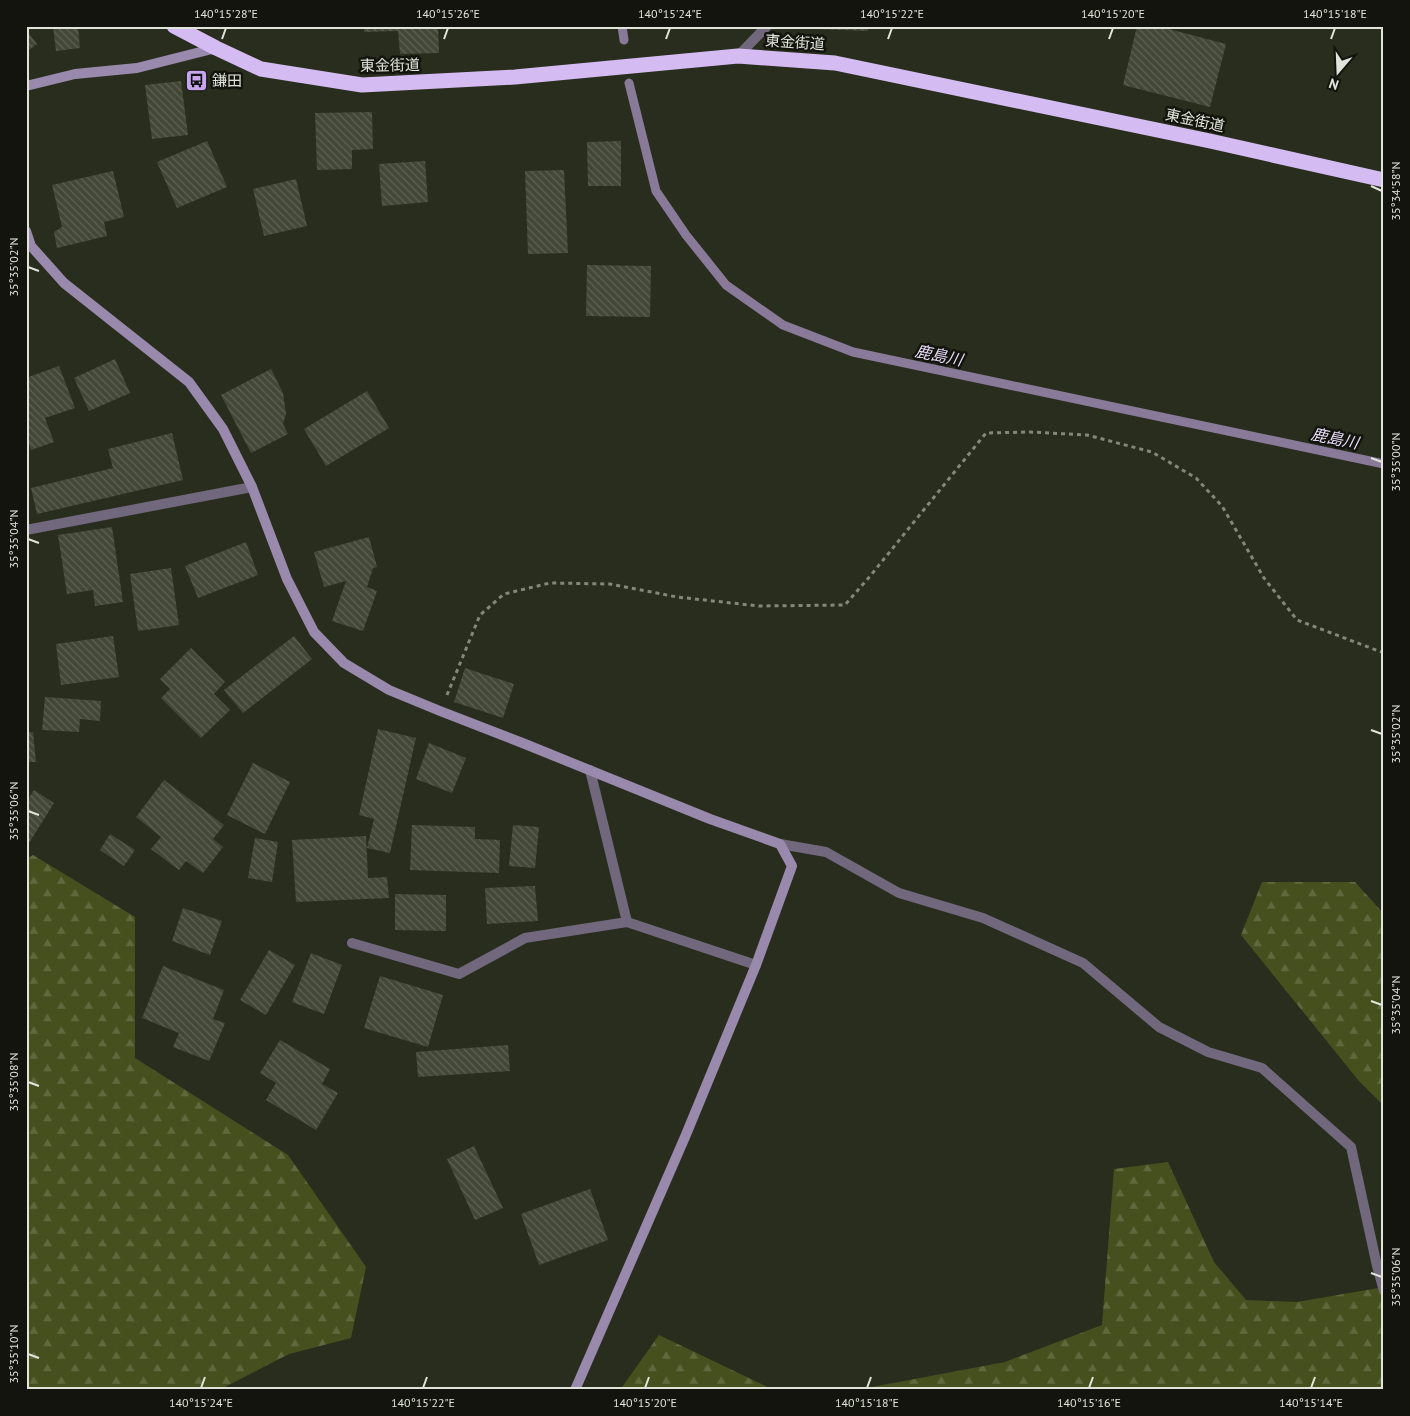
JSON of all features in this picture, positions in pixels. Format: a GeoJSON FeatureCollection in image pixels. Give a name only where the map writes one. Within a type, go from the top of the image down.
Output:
{"type":"FeatureCollection","features":[{"type":"Feature","properties":{"kind":"highway","name":"東金街道"},"geometry":{"type":"LineString","coordinates":[[174,26],[216,48],[261,68],[362,85],[515,77],[738,56],[836,63],[1210,141],[1384,180]]}},
{"type":"Feature","properties":{"kind":"street"},"geometry":{"type":"LineString","coordinates":[[738,56],[767,26]]}},
{"type":"Feature","properties":{"kind":"street"},"geometry":{"type":"LineString","coordinates":[[26,86],[75,74],[137,68],[216,48]]}},
{"type":"Feature","properties":{"kind":"street"},"geometry":{"type":"LineString","coordinates":[[26,231],[32,246],[64,283],[189,382],[223,429],[252,487],[287,579],[314,632],[344,663],[390,690],[710,819],[780,844],[826,852],[899,893],[983,918],[1082,962],[1160,1027],[1208,1052],[1262,1068],[1351,1147],[1376,1266],[1384,1291]]}},
{"type":"Feature","properties":{"kind":"street"},"geometry":{"type":"LineString","coordinates":[[26,530],[252,487]]}},
{"type":"Feature","properties":{"kind":"street"},"geometry":{"type":"LineString","coordinates":[[590,770],[627,922]]}},
{"type":"Feature","properties":{"kind":"street"},"geometry":{"type":"LineString","coordinates":[[575,1390],[685,1137],[756,965],[792,866],[780,844]]}},
{"type":"Feature","properties":{"kind":"street"},"geometry":{"type":"LineString","coordinates":[[352,943],[459,974],[525,938],[627,922],[756,965]]}},
{"type":"Feature","properties":{"kind":"path"},"geometry":{"type":"LineString","coordinates":[[440,711],[480,615],[504,594],[550,583],[610,584],[677,596],[759,606],[845,605],[872,576],[986,433],[1030,432],[1087,435],[1152,452],[1196,478],[1222,506],[1264,578],[1297,620],[1384,653]]}},
{"type":"Feature","properties":{"kind":"green space"},"geometry":{"type":"Polygon","coordinates":[[[33,855],[135,917],[135,1058],[288,1155],[366,1267],[351,1338],[289,1354],[219,1390],[26,1390],[26,859],[33,855]]]}},
{"type":"Feature","properties":{"kind":"green space"},"geometry":{"type":"Polygon","coordinates":[[[1262,882],[1355,882],[1384,914],[1384,1106],[1359,1081],[1241,935],[1262,882]]]}},
{"type":"Feature","properties":{"kind":"green space"},"geometry":{"type":"Polygon","coordinates":[[[1168,1162],[1214,1262],[1246,1300],[1297,1302],[1384,1287],[1384,1390],[856,1390],[1005,1362],[1102,1325],[1114,1169],[1168,1162]]]}},
{"type":"Feature","properties":{"kind":"green space"},"geometry":{"type":"Polygon","coordinates":[[[659,1335],[774,1390],[620,1390],[659,1335]]]}},
{"type":"Feature","properties":{"kind":"building"},"geometry":{"type":"Polygon","coordinates":[[[53,26],[78,26],[80,48],[56,51],[53,26]]]}},
{"type":"Feature","properties":{"kind":"building"},"geometry":{"type":"Polygon","coordinates":[[[364,26],[438,26],[439,53],[400,54],[398,31],[364,32],[364,26]]]}},
{"type":"Feature","properties":{"kind":"building"},"geometry":{"type":"Polygon","coordinates":[[[815,26],[868,26],[868,31],[815,29],[815,26]]]}},
{"type":"Feature","properties":{"kind":"building"},"geometry":{"type":"Polygon","coordinates":[[[1137,26],[1157,26],[1226,44],[1210,107],[1123,85],[1137,26]]]}},
{"type":"Feature","properties":{"kind":"building"},"geometry":{"type":"Polygon","coordinates":[[[26,30],[37,44],[26,52],[26,30]]]}},
{"type":"Feature","properties":{"kind":"building"},"geometry":{"type":"Polygon","coordinates":[[[181,81],[188,135],[152,139],[145,85],[181,81]]]}},
{"type":"Feature","properties":{"kind":"building"},"geometry":{"type":"Polygon","coordinates":[[[372,112],[373,149],[352,150],[352,169],[317,170],[315,113],[372,112]]]}},
{"type":"Feature","properties":{"kind":"building"},"geometry":{"type":"Polygon","coordinates":[[[207,141],[227,187],[177,208],[157,162],[207,141]]]}},
{"type":"Feature","properties":{"kind":"building"},"geometry":{"type":"Polygon","coordinates":[[[621,141],[621,186],[588,186],[587,142],[621,141]]]}},
{"type":"Feature","properties":{"kind":"building"},"geometry":{"type":"Polygon","coordinates":[[[425,161],[428,202],[382,206],[379,164],[425,161]]]}},
{"type":"Feature","properties":{"kind":"building"},"geometry":{"type":"Polygon","coordinates":[[[564,170],[568,253],[528,254],[525,171],[564,170]]]}},
{"type":"Feature","properties":{"kind":"building"},"geometry":{"type":"Polygon","coordinates":[[[113,171],[124,217],[104,222],[107,236],[57,248],[54,232],[62,227],[52,185],[113,171]]]}},
{"type":"Feature","properties":{"kind":"building"},"geometry":{"type":"Polygon","coordinates":[[[296,179],[307,226],[264,236],[253,189],[296,179]]]}},
{"type":"Feature","properties":{"kind":"building"},"geometry":{"type":"Polygon","coordinates":[[[587,265],[651,266],[650,317],[586,316],[587,265]]]}},
{"type":"Feature","properties":{"kind":"building"},"geometry":{"type":"Polygon","coordinates":[[[115,359],[130,393],[89,411],[74,378],[115,359]]]}},
{"type":"Feature","properties":{"kind":"building"},"geometry":{"type":"Polygon","coordinates":[[[59,366],[75,408],[45,418],[54,442],[31,450],[26,437],[26,378],[59,366]]]}},
{"type":"Feature","properties":{"kind":"building"},"geometry":{"type":"Polygon","coordinates":[[[271,369],[283,393],[286,414],[283,424],[288,434],[251,453],[221,395],[271,369]]]}},
{"type":"Feature","properties":{"kind":"building"},"geometry":{"type":"Polygon","coordinates":[[[367,391],[389,428],[326,466],[304,429],[367,391]]]}},
{"type":"Feature","properties":{"kind":"building"},"geometry":{"type":"Polygon","coordinates":[[[172,433],[183,480],[37,514],[31,488],[113,468],[108,449],[172,433]]]}},
{"type":"Feature","properties":{"kind":"building"},"geometry":{"type":"Polygon","coordinates":[[[112,527],[123,602],[95,606],[93,590],[67,594],[58,535],[112,527]]]}},
{"type":"Feature","properties":{"kind":"building"},"geometry":{"type":"Polygon","coordinates":[[[369,537],[377,567],[373,568],[367,587],[377,591],[363,631],[332,621],[346,581],[324,587],[314,552],[369,537]]]}},
{"type":"Feature","properties":{"kind":"building"},"geometry":{"type":"Polygon","coordinates":[[[246,542],[258,575],[198,598],[185,566],[246,542]]]}},
{"type":"Feature","properties":{"kind":"building"},"geometry":{"type":"Polygon","coordinates":[[[171,568],[179,625],[138,631],[130,574],[171,568]]]}},
{"type":"Feature","properties":{"kind":"building"},"geometry":{"type":"Polygon","coordinates":[[[113,636],[119,677],[61,685],[56,644],[113,636]]]}},
{"type":"Feature","properties":{"kind":"building"},"geometry":{"type":"Polygon","coordinates":[[[294,636],[312,659],[243,713],[224,690],[294,636]]]}},
{"type":"Feature","properties":{"kind":"building"},"geometry":{"type":"Polygon","coordinates":[[[191,648],[225,682],[214,694],[230,710],[201,738],[161,698],[170,689],[160,679],[191,648]]]}},
{"type":"Feature","properties":{"kind":"building"},"geometry":{"type":"Polygon","coordinates":[[[465,668],[514,684],[503,718],[454,702],[465,668]]]}},
{"type":"Feature","properties":{"kind":"building"},"geometry":{"type":"Polygon","coordinates":[[[45,697],[101,701],[100,721],[80,719],[79,732],[42,730],[45,697]]]}},
{"type":"Feature","properties":{"kind":"building"},"geometry":{"type":"Polygon","coordinates":[[[378,729],[416,738],[390,853],[367,848],[374,819],[359,815],[378,729]]]}},
{"type":"Feature","properties":{"kind":"building"},"geometry":{"type":"Polygon","coordinates":[[[26,732],[33,732],[36,762],[26,762],[26,732]]]}},
{"type":"Feature","properties":{"kind":"building"},"geometry":{"type":"Polygon","coordinates":[[[429,743],[466,758],[452,793],[416,779],[429,743]]]}},
{"type":"Feature","properties":{"kind":"building"},"geometry":{"type":"Polygon","coordinates":[[[253,763],[290,782],[265,834],[227,815],[253,763]]]}},
{"type":"Feature","properties":{"kind":"building"},"geometry":{"type":"Polygon","coordinates":[[[164,780],[224,825],[213,839],[223,847],[203,873],[186,861],[179,870],[151,849],[161,837],[136,817],[164,780]]]}},
{"type":"Feature","properties":{"kind":"building"},"geometry":{"type":"Polygon","coordinates":[[[34,790],[54,803],[26,848],[26,802],[34,790]]]}},
{"type":"Feature","properties":{"kind":"building"},"geometry":{"type":"Polygon","coordinates":[[[412,825],[475,827],[475,839],[500,840],[499,873],[410,870],[412,825]]]}},
{"type":"Feature","properties":{"kind":"building"},"geometry":{"type":"Polygon","coordinates":[[[513,825],[539,827],[535,868],[509,866],[513,825]]]}},
{"type":"Feature","properties":{"kind":"building"},"geometry":{"type":"Polygon","coordinates":[[[110,834],[135,850],[124,866],[100,850],[110,834]]]}},
{"type":"Feature","properties":{"kind":"building"},"geometry":{"type":"Polygon","coordinates":[[[366,836],[368,878],[387,877],[389,898],[296,902],[292,840],[366,836]]]}},
{"type":"Feature","properties":{"kind":"building"},"geometry":{"type":"Polygon","coordinates":[[[255,838],[278,842],[272,882],[248,878],[255,838]]]}},
{"type":"Feature","properties":{"kind":"building"},"geometry":{"type":"Polygon","coordinates":[[[535,886],[538,921],[487,924],[485,888],[535,886]]]}},
{"type":"Feature","properties":{"kind":"building"},"geometry":{"type":"Polygon","coordinates":[[[395,894],[446,895],[446,931],[395,930],[395,894]]]}},
{"type":"Feature","properties":{"kind":"building"},"geometry":{"type":"Polygon","coordinates":[[[183,908],[222,921],[210,955],[172,941],[183,908]]]}},
{"type":"Feature","properties":{"kind":"building"},"geometry":{"type":"Polygon","coordinates":[[[269,950],[295,965],[266,1015],[240,1000],[269,950]]]}},
{"type":"Feature","properties":{"kind":"building"},"geometry":{"type":"Polygon","coordinates":[[[311,953],[342,965],[324,1014],[292,1002],[311,953]]]}},
{"type":"Feature","properties":{"kind":"building"},"geometry":{"type":"Polygon","coordinates":[[[163,966],[224,990],[213,1019],[225,1023],[209,1061],[173,1047],[179,1033],[142,1018],[163,966]]]}},
{"type":"Feature","properties":{"kind":"building"},"geometry":{"type":"Polygon","coordinates":[[[380,976],[443,995],[428,1047],[364,1028],[380,976]]]}},
{"type":"Feature","properties":{"kind":"building"},"geometry":{"type":"Polygon","coordinates":[[[280,1040],[330,1069],[322,1084],[338,1093],[316,1130],[266,1100],[276,1083],[260,1073],[280,1040]]]}},
{"type":"Feature","properties":{"kind":"building"},"geometry":{"type":"Polygon","coordinates":[[[508,1045],[510,1071],[418,1077],[416,1052],[508,1045]]]}},
{"type":"Feature","properties":{"kind":"building"},"geometry":{"type":"Polygon","coordinates":[[[474,1146],[503,1208],[475,1220],[447,1159],[474,1146]]]}},
{"type":"Feature","properties":{"kind":"building"},"geometry":{"type":"Polygon","coordinates":[[[590,1189],[608,1240],[539,1265],[521,1214],[590,1189]]]}},
{"type":"Feature","properties":{"kind":"waterway","name":"鹿島川"},"geometry":{"type":"LineString","coordinates":[[622,26],[624,40]]}},
{"type":"Feature","properties":{"kind":"waterway","name":"鹿島川"},"geometry":{"type":"LineString","coordinates":[[629,83],[656,191],[686,235],[726,285],[783,325],[853,352],[1384,464]]}},
{"type":"Feature","properties":{"kind":"place","name":"鎌田"},"geometry":{"type":"Point","coordinates":[196,80]}}]}
